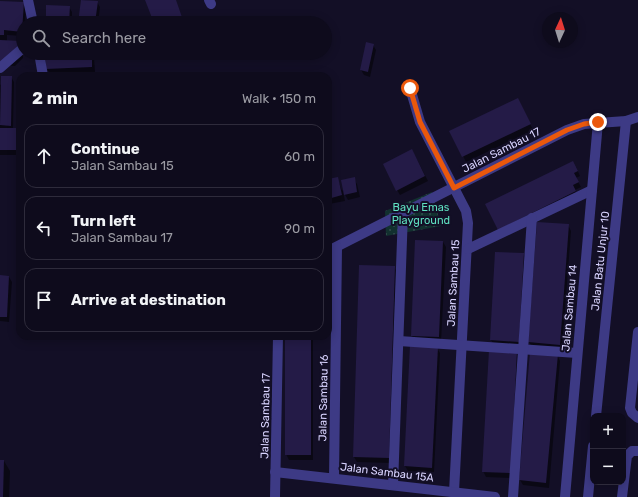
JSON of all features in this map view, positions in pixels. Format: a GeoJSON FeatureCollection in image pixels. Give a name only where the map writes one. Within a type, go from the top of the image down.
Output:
{"type":"FeatureCollection","features":[{"type":"Feature","properties":{"kind":"street"},"geometry":{"type":"LineString","coordinates":[[28,0],[31,16]]}},
{"type":"Feature","properties":{"kind":"street"},"geometry":{"type":"LineString","coordinates":[[0,68],[16,54]]}},
{"type":"Feature","properties":{"kind":"street"},"geometry":{"type":"LineString","coordinates":[[40,60],[42,72]]}},
{"type":"Feature","properties":{"kind":"street","name":"Jalan Sambau 15"},"geometry":{"type":"LineString","coordinates":[[410,88],[420,122],[466,211],[468,223],[468,249],[462,345],[460,494]]}},
{"type":"Feature","properties":{"kind":"street"},"geometry":{"type":"LineString","coordinates":[[626,121],[638,117]]}},
{"type":"Feature","properties":{"kind":"street","name":"Jalan Sambau 17"},"geometry":{"type":"LineString","coordinates":[[332,249],[567,130],[584,124],[626,121]]}},
{"type":"Feature","properties":{"kind":"street","name":"Jalan Batu Unjur 10"},"geometry":{"type":"LineString","coordinates":[[596,413],[626,121]]}},
{"type":"Feature","properties":{"kind":"street","name":"Jalan Sambau 14"},"geometry":{"type":"LineString","coordinates":[[565,497],[598,122]]}},
{"type":"Feature","properties":{"kind":"street"},"geometry":{"type":"LineString","coordinates":[[468,249],[592,190]]}},
{"type":"Feature","properties":{"kind":"street"},"geometry":{"type":"LineString","coordinates":[[393,485],[403,213]]}},
{"type":"Feature","properties":{"kind":"street"},"geometry":{"type":"LineString","coordinates":[[513,497],[532,218]]}},
{"type":"Feature","properties":{"kind":"street","name":"Jalan Sambau 16"},"geometry":{"type":"LineString","coordinates":[[332,249],[334,478]]}},
{"type":"Feature","properties":{"kind":"street"},"geometry":{"type":"LineString","coordinates":[[638,332],[630,408],[632,413],[638,418]]}},
{"type":"Feature","properties":{"kind":"street","name":"Jalan Sambau 17"},"geometry":{"type":"LineString","coordinates":[[275,497],[278,340]]}},
{"type":"Feature","properties":{"kind":"street"},"geometry":{"type":"LineString","coordinates":[[399,341],[578,353]]}},
{"type":"Feature","properties":{"kind":"street"},"geometry":{"type":"LineString","coordinates":[[588,497],[593,449]]}},
{"type":"Feature","properties":{"kind":"street"},"geometry":{"type":"LineString","coordinates":[[622,497],[627,456],[632,451],[638,451]]}},
{"type":"Feature","properties":{"kind":"street","name":"Jalan Sambau 15A"},"geometry":{"type":"LineString","coordinates":[[276,472],[495,497]]}},
{"type":"Feature","properties":{"kind":"green space","name":"Bayu Emas Playground"},"geometry":{"type":"Polygon","coordinates":[[[432,192],[441,226],[386,236],[385,211],[432,192]]]}},
{"type":"Feature","properties":{"kind":"building"},"geometry":{"type":"Polygon","coordinates":[[[81,0],[98,1],[96,16],[79,16],[81,0]]]}},
{"type":"Feature","properties":{"kind":"building"},"geometry":{"type":"Polygon","coordinates":[[[145,0],[176,0],[182,16],[151,16],[145,0]]]}},
{"type":"Feature","properties":{"kind":"building"},"geometry":{"type":"Polygon","coordinates":[[[0,1],[24,2],[23,16],[16,16],[16,31],[4,30],[4,35],[0,35],[0,1]]]}},
{"type":"Feature","properties":{"kind":"building"},"geometry":{"type":"Polygon","coordinates":[[[46,5],[70,6],[69,16],[46,16],[46,5]]]}},
{"type":"Feature","properties":{"kind":"building"},"geometry":{"type":"Polygon","coordinates":[[[0,40],[16,41],[16,57],[11,61],[0,61],[0,40]]]}},
{"type":"Feature","properties":{"kind":"building"},"geometry":{"type":"Polygon","coordinates":[[[366,42],[374,44],[368,72],[360,70],[366,42]]]}},
{"type":"Feature","properties":{"kind":"building"},"geometry":{"type":"Polygon","coordinates":[[[45,60],[92,60],[92,67],[46,69],[45,60]]]}},
{"type":"Feature","properties":{"kind":"building"},"geometry":{"type":"Polygon","coordinates":[[[1,76],[12,76],[11,126],[0,125],[1,76]]]}},
{"type":"Feature","properties":{"kind":"building"},"geometry":{"type":"Polygon","coordinates":[[[518,98],[531,124],[462,157],[449,131],[518,98]]]}},
{"type":"Feature","properties":{"kind":"building"},"geometry":{"type":"Polygon","coordinates":[[[0,128],[16,128],[16,150],[0,150],[0,128]]]}},
{"type":"Feature","properties":{"kind":"building"},"geometry":{"type":"Polygon","coordinates":[[[412,149],[425,176],[396,191],[383,164],[412,149]]]}},
{"type":"Feature","properties":{"kind":"building"},"geometry":{"type":"Polygon","coordinates":[[[573,161],[578,171],[574,173],[579,182],[573,185],[576,191],[498,230],[485,204],[573,161]]]}},
{"type":"Feature","properties":{"kind":"building"},"geometry":{"type":"Polygon","coordinates":[[[338,177],[342,195],[332,198],[332,178],[338,177]]]}},
{"type":"Feature","properties":{"kind":"building"},"geometry":{"type":"Polygon","coordinates":[[[355,177],[357,192],[344,195],[341,180],[355,177]]]}},
{"type":"Feature","properties":{"kind":"building"},"geometry":{"type":"Polygon","coordinates":[[[537,222],[569,224],[560,345],[528,342],[537,222]]]}},
{"type":"Feature","properties":{"kind":"building"},"geometry":{"type":"Polygon","coordinates":[[[415,240],[443,241],[439,337],[411,336],[415,240]]]}},
{"type":"Feature","properties":{"kind":"building"},"geometry":{"type":"Polygon","coordinates":[[[495,252],[524,253],[519,342],[490,340],[495,252]]]}},
{"type":"Feature","properties":{"kind":"building"},"geometry":{"type":"Polygon","coordinates":[[[359,265],[395,266],[389,458],[353,457],[359,265]]]}},
{"type":"Feature","properties":{"kind":"building"},"geometry":{"type":"Polygon","coordinates":[[[0,275],[9,276],[7,317],[0,317],[0,275]]]}},
{"type":"Feature","properties":{"kind":"building"},"geometry":{"type":"Polygon","coordinates":[[[285,340],[311,340],[311,455],[285,455],[285,340]]]}},
{"type":"Feature","properties":{"kind":"building"},"geometry":{"type":"Polygon","coordinates":[[[410,345],[438,347],[432,468],[404,466],[410,345]]]}},
{"type":"Feature","properties":{"kind":"building"},"geometry":{"type":"Polygon","coordinates":[[[489,350],[517,351],[511,473],[482,472],[489,350]]]}},
{"type":"Feature","properties":{"kind":"building"},"geometry":{"type":"Polygon","coordinates":[[[530,352],[558,354],[546,483],[519,480],[530,352]]]}},
{"type":"Feature","properties":{"kind":"building"},"geometry":{"type":"Polygon","coordinates":[[[0,460],[4,460],[3,497],[0,497],[0,460]]]}},
{"type":"Feature","properties":{"kind":"route"},"geometry":{"type":"LineString","coordinates":[[410,88],[420,122],[454,188],[567,130],[584,124],[598,122]]}}]}
